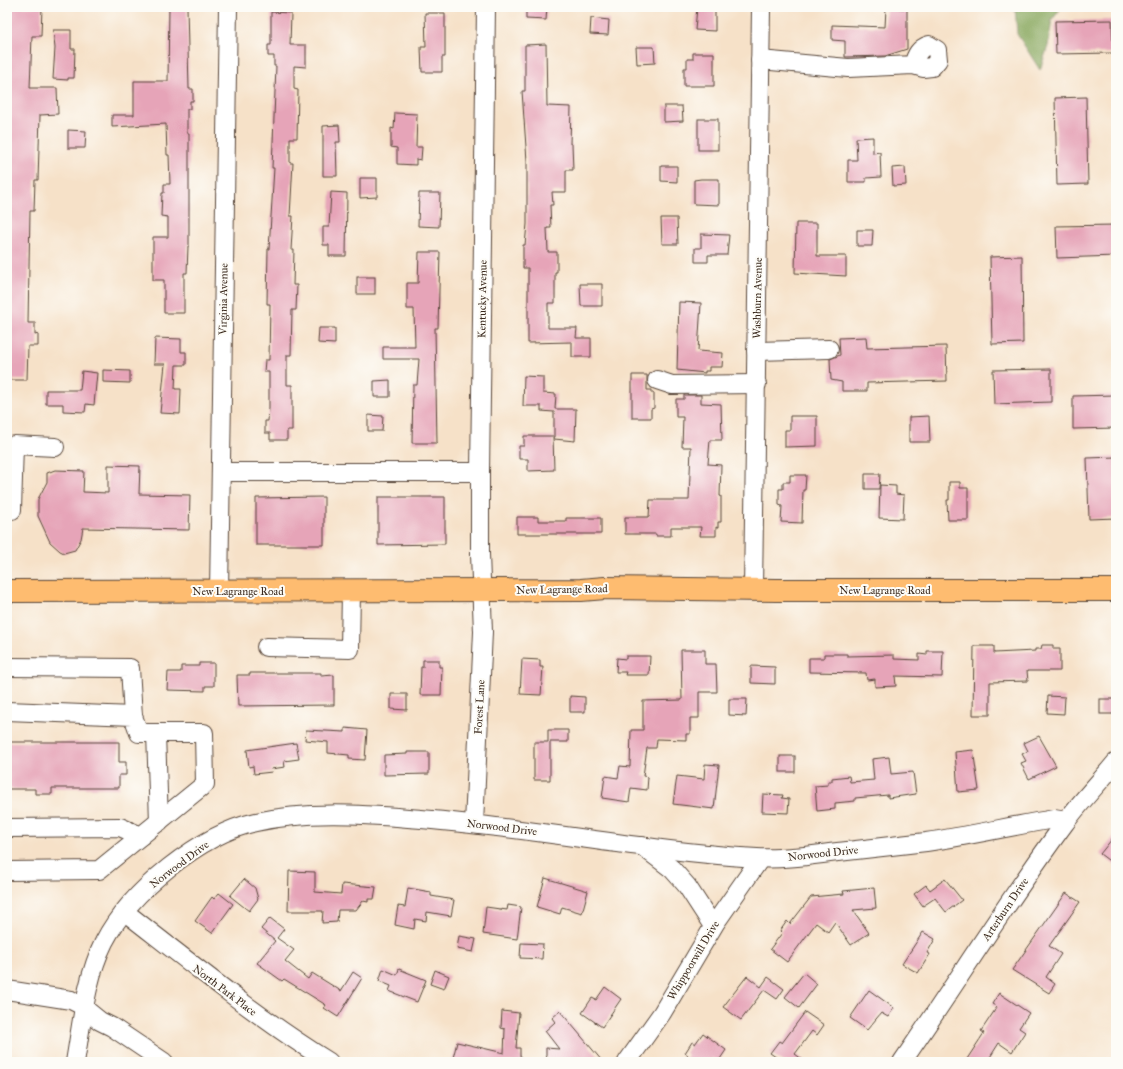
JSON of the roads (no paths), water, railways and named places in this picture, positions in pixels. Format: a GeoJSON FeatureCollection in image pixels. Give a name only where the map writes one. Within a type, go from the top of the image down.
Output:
{"type":"FeatureCollection","features":[{"type":"Feature","properties":{"kind":"main road","name":"New Lagrange Road"},"geometry":{"type":"LineString","coordinates":[[7,591],[351,591],[704,588],[754,590],[1116,590]]}},
{"type":"Feature","properties":{"kind":"street","name":"Virginia Avenue"},"geometry":{"type":"LineString","coordinates":[[219,591],[228,7]]}},
{"type":"Feature","properties":{"kind":"street","name":"Kentucky Avenue"},"geometry":{"type":"LineString","coordinates":[[482,590],[480,472],[486,7]]}},
{"type":"Feature","properties":{"kind":"street","name":"Washburn Avenue"},"geometry":{"type":"LineString","coordinates":[[754,590],[761,7]]}},
{"type":"Feature","properties":{"kind":"street"},"geometry":{"type":"LineString","coordinates":[[760,60],[848,68],[913,65]]}},
{"type":"Feature","properties":{"kind":"street"},"geometry":{"type":"LineString","coordinates":[[756,351],[829,349]]}},
{"type":"Feature","properties":{"kind":"street"},"geometry":{"type":"LineString","coordinates":[[657,380],[672,385],[757,384]]}},
{"type":"Feature","properties":{"kind":"street"},"geometry":{"type":"LineString","coordinates":[[7,510],[12,510],[14,445],[55,447]]}},
{"type":"Feature","properties":{"kind":"street"},"geometry":{"type":"LineString","coordinates":[[221,472],[480,472]]}},
{"type":"Feature","properties":{"kind":"street","name":"Forest Lane"},"geometry":{"type":"LineString","coordinates":[[474,824],[483,632],[482,590]]}},
{"type":"Feature","properties":{"kind":"street"},"geometry":{"type":"LineString","coordinates":[[266,647],[350,649],[351,591]]}},
{"type":"Feature","properties":{"kind":"street"},"geometry":{"type":"LineString","coordinates":[[7,667],[130,668],[133,716],[139,733],[204,733],[205,784],[99,870],[7,871]]}},
{"type":"Feature","properties":{"kind":"street"},"geometry":{"type":"LineString","coordinates":[[7,711],[133,716]]}},
{"type":"Feature","properties":{"kind":"street"},"geometry":{"type":"LineString","coordinates":[[156,733],[159,822]]}},
{"type":"Feature","properties":{"kind":"street","name":"Arterburn Drive"},"geometry":{"type":"LineString","coordinates":[[902,1062],[959,978],[998,916],[1066,821],[1116,762]]}},
{"type":"Feature","properties":{"kind":"street","name":"Norwood Drive"},"geometry":{"type":"LineString","coordinates":[[75,1062],[87,993],[103,944],[125,912],[138,896],[158,877],[197,848],[228,831],[257,822],[299,815],[332,814],[378,816],[474,824],[642,846],[760,859],[928,842],[1054,819],[1066,821]]}},
{"type":"Feature","properties":{"kind":"street"},"geometry":{"type":"LineString","coordinates":[[7,828],[120,827],[140,836]]}},
{"type":"Feature","properties":{"kind":"street"},"geometry":{"type":"LineString","coordinates":[[642,846],[672,869],[688,886],[713,926]]}},
{"type":"Feature","properties":{"kind":"street","name":"Whippoorwill Drive"},"geometry":{"type":"LineString","coordinates":[[627,1062],[662,1013],[713,926],[760,859]]}},
{"type":"Feature","properties":{"kind":"street","name":"North Park Place"},"geometry":{"type":"LineString","coordinates":[[125,912],[248,1007],[285,1034],[329,1062]]}},
{"type":"Feature","properties":{"kind":"street"},"geometry":{"type":"LineString","coordinates":[[7,990],[71,1000],[164,1062]]}}]}
